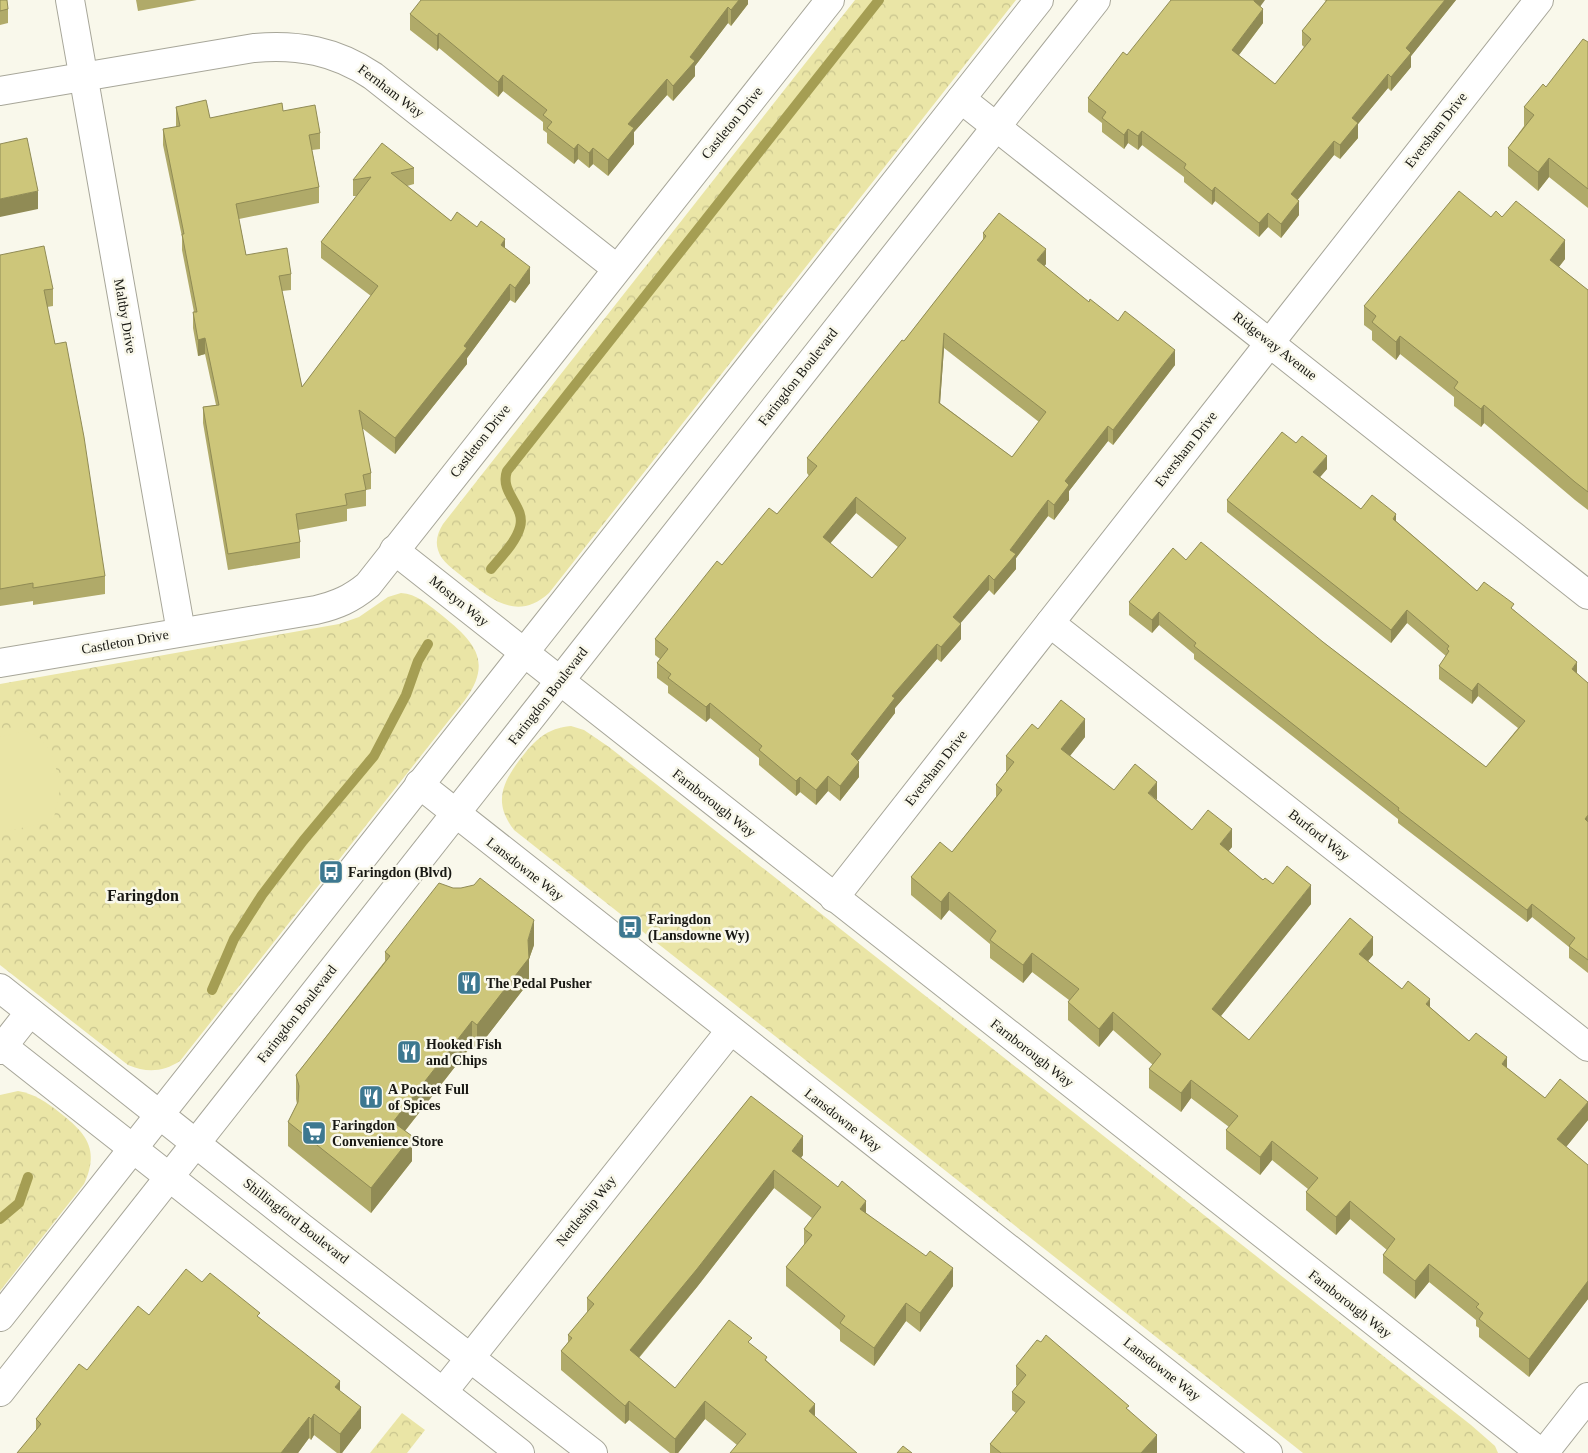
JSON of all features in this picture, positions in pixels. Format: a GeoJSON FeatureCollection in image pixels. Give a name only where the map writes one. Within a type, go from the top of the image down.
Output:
{"type":"FeatureCollection","features":[{"type":"Feature","properties":{"kind":"street","name":"Maltby Drive"},"geometry":{"type":"LineString","coordinates":[[70,0],[182,632]]}},
{"type":"Feature","properties":{"kind":"street","name":"Castleton Drive"},"geometry":{"type":"LineString","coordinates":[[0,663],[337,605],[354,597],[368,585],[616,268],[830,0]]}},
{"type":"Feature","properties":{"kind":"street"},"geometry":{"type":"LineString","coordinates":[[0,1317],[1039,0]]}},
{"type":"Feature","properties":{"kind":"street","name":"Faringdon Boulevard"},"geometry":{"type":"LineString","coordinates":[[0,1392],[1096,0]]}},
{"type":"Feature","properties":{"kind":"street","name":"Eversham Drive"},"geometry":{"type":"LineString","coordinates":[[834,898],[1539,0]]}},
{"type":"Feature","properties":{"kind":"street","name":"Fernham Way"},"geometry":{"type":"LineString","coordinates":[[0,91],[279,45],[305,47],[330,54],[353,63],[373,76],[616,268]]}},
{"type":"Feature","properties":{"kind":"street","name":"Ridgeway Avenue"},"geometry":{"type":"LineString","coordinates":[[961,100],[1588,595]]}},
{"type":"Feature","properties":{"kind":"street","name":"Mostyn Way"},"geometry":{"type":"LineString","coordinates":[[394,550],[524,653]]}},
{"type":"Feature","properties":{"kind":"street","name":"Burford Way"},"geometry":{"type":"LineString","coordinates":[[1050,624],[1588,1047]]}},
{"type":"Feature","properties":{"kind":"street","name":"Farnborough Way"},"geometry":{"type":"LineString","coordinates":[[524,653],[1542,1453]]}},
{"type":"Feature","properties":{"kind":"street","name":"Lansdowne Way"},"geometry":{"type":"LineString","coordinates":[[419,784],[730,1031],[1268,1453]]}},
{"type":"Feature","properties":{"kind":"street","name":"Shillingford Boulevard"},"geometry":{"type":"LineString","coordinates":[[0,988],[160,1113],[301,1227],[593,1453]]}},
{"type":"Feature","properties":{"kind":"street"},"geometry":{"type":"LineString","coordinates":[[30,1012],[1,1047],[520,1453]]}},
{"type":"Feature","properties":{"kind":"street","name":"Nettleship Way"},"geometry":{"type":"LineString","coordinates":[[443,1392],[730,1031]]}},
{"type":"Feature","properties":{"kind":"street"},"geometry":{"type":"LineString","coordinates":[[1542,1453],[1588,1397]]}},
{"type":"Feature","properties":{"kind":"green space"},"geometry":{"type":"Polygon","coordinates":[[[855,0],[1016,0],[549,593],[537,602],[526,606],[515,607],[494,600],[449,566],[442,558],[438,550],[437,540],[438,533],[443,524],[855,0]]]}},
{"type":"Feature","properties":{"kind":"green space"},"geometry":{"type":"Polygon","coordinates":[[[401,593],[417,597],[426,603],[451,623],[469,641],[478,661],[478,673],[474,686],[465,700],[180,1061],[174,1065],[155,1070],[128,1065],[0,965],[0,684],[339,624],[359,617],[388,597],[401,593]]]}},
{"type":"Feature","properties":{"kind":"green space"},"geometry":{"type":"Polygon","coordinates":[[[571,726],[584,730],[609,747],[1471,1425],[1495,1446],[1498,1453],[1303,1453],[514,830],[507,820],[502,802],[502,793],[509,776],[521,758],[537,740],[555,729],[571,726]]]}},
{"type":"Feature","properties":{"kind":"green space"},"geometry":{"type":"Polygon","coordinates":[[[25,731],[39,737],[51,752],[61,785],[53,822],[0,832],[0,737],[25,731]]]}},
{"type":"Feature","properties":{"kind":"green space"},"geometry":{"type":"Polygon","coordinates":[[[18,1091],[35,1096],[45,1102],[77,1127],[88,1143],[91,1161],[84,1184],[0,1291],[0,1095],[18,1091]]]}},
{"type":"Feature","properties":{"kind":"green space"},"geometry":{"type":"Polygon","coordinates":[[[402,1413],[425,1430],[407,1453],[370,1453],[402,1413]]]}},
{"type":"Feature","properties":{"kind":"building"},"geometry":{"type":"Polygon","coordinates":[[[0,0],[7,0],[8,9],[0,11],[0,0]]]}},
{"type":"Feature","properties":{"kind":"building"},"geometry":{"type":"Polygon","coordinates":[[[421,0],[739,0],[731,10],[728,7],[690,57],[695,61],[673,86],[667,79],[628,124],[634,128],[608,160],[593,148],[589,153],[578,144],[574,149],[547,128],[552,122],[543,115],[547,110],[503,75],[498,82],[439,33],[437,36],[410,14],[421,0]]]}},
{"type":"Feature","properties":{"kind":"building"},"geometry":{"type":"Polygon","coordinates":[[[1171,0],[1254,0],[1263,9],[1232,50],[1275,84],[1311,39],[1302,31],[1327,0],[1445,0],[1406,48],[1411,53],[1391,77],[1388,74],[1352,118],[1358,123],[1340,145],[1334,141],[1291,194],[1299,201],[1281,224],[1268,213],[1259,223],[1215,187],[1212,191],[1184,168],[1186,164],[1142,131],[1138,136],[1128,129],[1124,135],[1102,118],[1106,112],[1088,98],[1123,52],[1127,55],[1171,0]]]}},
{"type":"Feature","properties":{"kind":"building"},"geometry":{"type":"Polygon","coordinates":[[[1583,39],[1588,42],[1588,189],[1549,158],[1538,172],[1508,148],[1534,115],[1524,107],[1543,84],[1546,87],[1583,39]]]}},
{"type":"Feature","properties":{"kind":"building"},"geometry":{"type":"Polygon","coordinates":[[[206,100],[210,118],[282,103],[283,111],[315,105],[320,133],[309,135],[319,187],[236,204],[246,255],[287,248],[291,274],[279,276],[302,387],[378,286],[321,242],[371,177],[353,180],[382,143],[414,168],[391,173],[451,221],[457,212],[477,227],[481,221],[505,239],[501,245],[530,267],[515,288],[510,284],[464,346],[467,348],[395,438],[359,410],[371,473],[363,475],[366,490],[345,494],[347,505],[296,514],[300,542],[228,554],[203,407],[219,405],[205,338],[198,340],[193,312],[197,312],[163,129],[180,126],[176,107],[206,100]]]}},
{"type":"Feature","properties":{"kind":"building"},"geometry":{"type":"Polygon","coordinates":[[[27,138],[38,191],[0,199],[0,144],[27,138]]]}},
{"type":"Feature","properties":{"kind":"building"},"geometry":{"type":"Polygon","coordinates":[[[1459,191],[1491,217],[1496,211],[1502,217],[1516,201],[1565,240],[1550,260],[1588,290],[1588,492],[1484,405],[1481,409],[1454,388],[1458,382],[1400,336],[1396,342],[1372,322],[1376,316],[1364,306],[1459,191]]]}},
{"type":"Feature","properties":{"kind":"building"},"geometry":{"type":"Polygon","coordinates":[[[999,213],[1046,249],[1037,260],[1089,302],[1090,299],[1118,321],[1125,311],[1175,350],[1113,430],[1108,426],[1065,481],[1069,485],[1054,505],[1048,500],[1010,550],[1016,554],[994,580],[989,575],[953,617],[961,624],[941,647],[937,644],[892,696],[895,698],[851,754],[859,762],[840,786],[828,776],[816,790],[800,777],[796,781],[759,750],[762,746],[710,703],[706,707],[668,678],[671,674],[657,663],[668,649],[655,639],[717,561],[722,565],[769,508],[777,514],[817,466],[807,458],[902,340],[904,341],[986,236],[983,233],[999,213]],[[944,333],[939,403],[1012,457],[1046,412],[944,333]],[[856,497],[823,537],[872,578],[906,538],[856,497]]]}},
{"type":"Feature","properties":{"kind":"building"},"geometry":{"type":"Polygon","coordinates":[[[44,246],[53,289],[44,290],[55,344],[66,342],[84,437],[105,576],[33,588],[33,583],[0,589],[0,255],[44,246]]]}},
{"type":"Feature","properties":{"kind":"building"},"geometry":{"type":"Polygon","coordinates":[[[1282,432],[1296,443],[1302,436],[1327,456],[1313,472],[1361,509],[1372,495],[1396,514],[1393,519],[1477,591],[1484,582],[1514,604],[1511,608],[1577,662],[1572,669],[1588,683],[1588,815],[1585,819],[1588,822],[1588,960],[1569,946],[1575,938],[1532,904],[1527,910],[1398,810],[1399,808],[1194,646],[1196,643],[1159,612],[1152,620],[1129,602],[1173,548],[1186,560],[1201,542],[1323,642],[1486,767],[1525,721],[1478,683],[1472,691],[1439,666],[1449,651],[1447,649],[1449,646],[1407,610],[1391,630],[1227,500],[1282,432]]]}},
{"type":"Feature","properties":{"kind":"building"},"geometry":{"type":"Polygon","coordinates":[[[1061,700],[1085,719],[1061,749],[1114,790],[1135,764],[1157,782],[1148,793],[1192,830],[1208,810],[1232,829],[1220,844],[1263,880],[1265,878],[1273,884],[1287,866],[1311,885],[1212,1009],[1249,1040],[1350,918],[1373,937],[1359,954],[1402,989],[1408,981],[1430,999],[1426,1004],[1469,1041],[1476,1033],[1507,1057],[1502,1064],[1545,1098],[1560,1079],[1588,1102],[1557,1139],[1588,1165],[1588,1281],[1529,1359],[1479,1319],[1483,1313],[1476,1307],[1479,1304],[1429,1264],[1415,1281],[1383,1255],[1395,1239],[1350,1201],[1336,1217],[1306,1192],[1318,1178],[1272,1141],[1260,1157],[1226,1130],[1238,1116],[1191,1080],[1181,1093],[1149,1069],[1161,1054],[1113,1012],[1099,1029],[1068,1002],[1079,989],[1032,953],[1023,965],[990,940],[996,931],[949,892],[941,902],[911,877],[940,842],[952,852],[1002,790],[996,785],[1014,762],[1006,756],[1032,724],[1038,729],[1061,700]]]}},
{"type":"Feature","properties":{"kind":"building"},"geometry":{"type":"Polygon","coordinates":[[[480,878],[534,920],[528,940],[529,958],[477,1025],[472,1021],[393,1122],[412,1136],[371,1188],[288,1122],[298,1102],[299,1086],[296,1075],[390,956],[385,952],[439,883],[453,888],[461,888],[474,885],[480,878]]]}},
{"type":"Feature","properties":{"kind":"building"},"geometry":{"type":"Polygon","coordinates":[[[751,1096],[803,1136],[792,1151],[838,1187],[842,1181],[866,1201],[860,1209],[926,1256],[930,1251],[953,1268],[920,1313],[906,1303],[874,1348],[840,1323],[845,1316],[786,1267],[812,1235],[804,1229],[821,1207],[774,1170],[697,1269],[630,1350],[675,1388],[729,1320],[752,1338],[748,1342],[767,1357],[765,1360],[815,1404],[809,1411],[857,1453],[730,1453],[746,1434],[705,1401],[675,1439],[629,1401],[625,1406],[561,1351],[572,1338],[568,1335],[594,1304],[587,1298],[751,1096]]]}},
{"type":"Feature","properties":{"kind":"building"},"geometry":{"type":"Polygon","coordinates":[[[186,1269],[202,1282],[210,1273],[260,1313],[257,1316],[340,1381],[335,1387],[361,1407],[340,1434],[314,1414],[311,1419],[309,1417],[281,1453],[17,1453],[41,1424],[36,1419],[79,1364],[87,1370],[138,1306],[149,1315],[186,1269]]]}},
{"type":"Feature","properties":{"kind":"building"},"geometry":{"type":"Polygon","coordinates":[[[1046,1335],[1129,1406],[1126,1408],[1157,1435],[1141,1453],[1001,1453],[990,1444],[1025,1402],[1012,1392],[1026,1375],[1016,1366],[1037,1340],[1041,1342],[1046,1335]]]}},
{"type":"Feature","properties":{"kind":"building"},"geometry":{"type":"Polygon","coordinates":[[[903,1446],[912,1453],[897,1453],[903,1446]]]}},
{"type":"Feature","properties":{"kind":"waterway"},"geometry":{"type":"LineString","coordinates":[[491,569],[512,544],[520,527],[521,519],[519,512],[507,486],[507,471],[879,0]]}},
{"type":"Feature","properties":{"kind":"waterway"},"geometry":{"type":"LineString","coordinates":[[212,990],[234,939],[262,895],[303,841],[374,756],[406,695],[418,661],[428,644]]}},
{"type":"Feature","properties":{"kind":"waterway"},"geometry":{"type":"LineString","coordinates":[[0,1219],[19,1203],[28,1177]]}},
{"type":"Feature","properties":{"kind":"place","name":"Faringdon (Blvd)"},"geometry":{"type":"Point","coordinates":[331,872]}},
{"type":"Feature","properties":{"kind":"place","name":"Faringdon (Lansdowne Wy)"},"geometry":{"type":"Point","coordinates":[630,927]}},
{"type":"Feature","properties":{"kind":"place","name":"The Pedal Pusher"},"geometry":{"type":"Point","coordinates":[469,983]}},
{"type":"Feature","properties":{"kind":"place","name":"Hooked Fish and Chips"},"geometry":{"type":"Point","coordinates":[409,1052]}},
{"type":"Feature","properties":{"kind":"place","name":"A Pocket Full of Spices"},"geometry":{"type":"Point","coordinates":[371,1097]}},
{"type":"Feature","properties":{"kind":"place","name":"Faringdon Convenience Store"},"geometry":{"type":"Point","coordinates":[314,1133]}},
{"type":"Feature","properties":{"kind":"district","name":"Faringdon"},"geometry":{"type":"Point","coordinates":[143,895]}}]}
